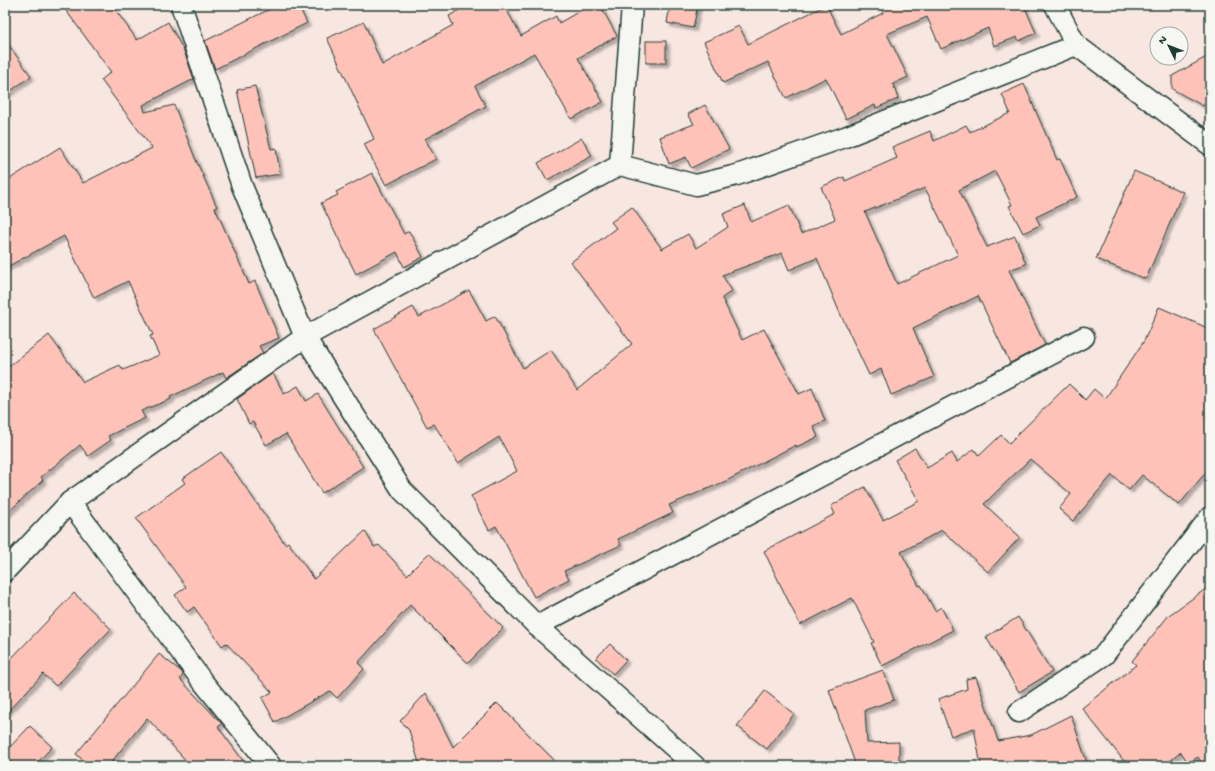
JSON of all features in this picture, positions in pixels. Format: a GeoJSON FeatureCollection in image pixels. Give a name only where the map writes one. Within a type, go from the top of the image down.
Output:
{"type":"FeatureCollection","features":[{"type":"Feature","properties":{"kind":"street"},"geometry":{"type":"LineString","coordinates":[[181,5],[242,186],[304,338],[402,490],[537,626],[695,766]]}},
{"type":"Feature","properties":{"kind":"street"},"geometry":{"type":"LineString","coordinates":[[620,165],[632,5]]}},
{"type":"Feature","properties":{"kind":"street"},"geometry":{"type":"LineString","coordinates":[[1055,5],[1076,45],[1210,145]]}},
{"type":"Feature","properties":{"kind":"street"},"geometry":{"type":"LineString","coordinates":[[5,571],[70,502],[304,338],[620,165],[696,185],[736,175],[852,134],[1076,45]]}},
{"type":"Feature","properties":{"kind":"street"},"geometry":{"type":"LineString","coordinates":[[537,626],[1084,337]]}},
{"type":"Feature","properties":{"kind":"street"},"geometry":{"type":"LineString","coordinates":[[70,502],[203,682],[271,766]]}},
{"type":"Feature","properties":{"kind":"street"},"geometry":{"type":"LineString","coordinates":[[1019,712],[1104,655],[1210,517]]}},
{"type":"Feature","properties":{"kind":"building"},"geometry":{"type":"Polygon","coordinates":[[[62,5],[112,5],[137,40],[168,22],[184,51],[194,79],[143,105],[145,112],[174,105],[195,158],[217,207],[215,208],[249,284],[255,281],[279,338],[259,346],[263,353],[226,378],[223,372],[170,397],[171,399],[141,411],[145,418],[108,436],[111,440],[88,456],[80,445],[41,477],[43,480],[5,515],[5,369],[49,335],[83,382],[120,365],[123,370],[159,355],[150,336],[153,335],[128,281],[94,298],[64,236],[5,268],[5,182],[60,147],[83,183],[152,148],[101,80],[111,72],[62,5]]]}},
{"type":"Feature","properties":{"kind":"building"},"geometry":{"type":"Polygon","coordinates":[[[278,5],[298,5],[307,23],[215,69],[205,41],[278,5]]]}},
{"type":"Feature","properties":{"kind":"building"},"geometry":{"type":"Polygon","coordinates":[[[468,5],[504,5],[521,36],[556,16],[559,23],[590,5],[600,5],[617,36],[578,58],[603,102],[571,119],[534,53],[475,86],[486,106],[425,139],[436,159],[386,185],[364,144],[374,139],[327,38],[364,22],[382,65],[453,25],[449,16],[468,5]]]}},
{"type":"Feature","properties":{"kind":"building"},"geometry":{"type":"Polygon","coordinates":[[[670,5],[698,5],[693,28],[667,23],[670,5]]]}},
{"type":"Feature","properties":{"kind":"building"},"geometry":{"type":"Polygon","coordinates":[[[826,5],[841,34],[883,13],[879,5],[1024,5],[1036,33],[1019,41],[1017,37],[994,46],[988,28],[941,49],[927,17],[887,34],[908,77],[893,84],[898,99],[876,108],[875,105],[846,119],[826,78],[786,98],[768,62],[723,83],[704,42],[739,26],[748,44],[826,5]]]}},
{"type":"Feature","properties":{"kind":"building"},"geometry":{"type":"Polygon","coordinates":[[[5,40],[31,76],[5,95],[5,40]]]}},
{"type":"Feature","properties":{"kind":"building"},"geometry":{"type":"Polygon","coordinates":[[[646,41],[666,41],[666,63],[646,63],[646,41]]]}},
{"type":"Feature","properties":{"kind":"building"},"geometry":{"type":"Polygon","coordinates":[[[1210,55],[1210,96],[1203,106],[1172,89],[1172,76],[1210,55]]]}},
{"type":"Feature","properties":{"kind":"building"},"geometry":{"type":"Polygon","coordinates":[[[1024,84],[1057,160],[1060,159],[1077,197],[1036,217],[1040,225],[1023,233],[1009,206],[1012,205],[995,171],[959,190],[987,247],[1015,236],[1026,264],[1009,270],[1045,345],[1010,363],[978,296],[913,328],[934,377],[891,395],[881,369],[869,375],[839,311],[817,258],[789,270],[782,253],[722,275],[732,291],[722,298],[742,340],[764,329],[799,394],[812,388],[825,421],[813,426],[818,437],[796,447],[796,445],[726,481],[669,505],[673,513],[618,539],[621,545],[564,571],[569,579],[534,597],[496,526],[489,530],[471,496],[517,471],[499,437],[458,463],[434,424],[427,427],[374,329],[413,307],[419,317],[469,290],[486,321],[495,316],[523,368],[551,350],[577,390],[632,344],[571,262],[616,228],[611,222],[632,207],[662,249],[688,234],[696,248],[728,227],[723,214],[745,205],[751,222],[789,205],[801,234],[835,219],[821,187],[844,177],[845,181],[897,158],[892,147],[930,131],[934,141],[966,125],[970,132],[1010,113],[1002,94],[1024,84]],[[925,188],[865,212],[897,284],[958,255],[925,188]]]}},
{"type":"Feature","properties":{"kind":"building"},"geometry":{"type":"Polygon","coordinates":[[[255,86],[271,149],[276,148],[280,174],[256,178],[237,90],[255,86]]]}},
{"type":"Feature","properties":{"kind":"building"},"geometry":{"type":"Polygon","coordinates":[[[705,105],[729,149],[691,168],[686,157],[669,164],[660,137],[694,124],[688,114],[705,105]]]}},
{"type":"Feature","properties":{"kind":"building"},"geometry":{"type":"Polygon","coordinates":[[[582,138],[592,156],[547,180],[538,163],[582,138]]]}},
{"type":"Feature","properties":{"kind":"building"},"geometry":{"type":"Polygon","coordinates":[[[1134,171],[1183,192],[1146,279],[1096,259],[1134,171]]]}},
{"type":"Feature","properties":{"kind":"building"},"geometry":{"type":"Polygon","coordinates":[[[372,173],[404,234],[409,231],[423,257],[404,267],[397,252],[356,274],[321,203],[338,195],[336,192],[372,173]]]}},
{"type":"Feature","properties":{"kind":"building"},"geometry":{"type":"Polygon","coordinates":[[[1159,307],[1210,329],[1210,467],[1179,505],[1142,475],[1129,490],[1112,475],[1073,521],[1059,509],[1071,494],[1030,459],[984,504],[1020,537],[988,572],[942,530],[901,552],[919,586],[921,585],[935,611],[941,607],[953,630],[882,666],[871,643],[874,642],[852,598],[800,625],[764,551],[835,514],[831,506],[865,487],[883,520],[919,501],[895,460],[915,448],[927,468],[952,453],[957,462],[974,449],[979,456],[1001,435],[1009,443],[1069,384],[1085,400],[1094,389],[1105,399],[1144,341],[1159,307]]]}},
{"type":"Feature","properties":{"kind":"building"},"geometry":{"type":"Polygon","coordinates":[[[273,373],[284,394],[298,386],[306,401],[318,394],[363,467],[322,493],[286,434],[266,445],[253,422],[249,424],[237,399],[273,373]]]}},
{"type":"Feature","properties":{"kind":"building"},"geometry":{"type":"Polygon","coordinates":[[[221,452],[285,544],[288,542],[314,579],[365,531],[374,547],[379,545],[407,575],[429,553],[503,628],[468,663],[410,605],[358,663],[364,669],[337,698],[330,691],[275,722],[262,698],[272,692],[226,643],[222,646],[194,607],[187,612],[175,595],[186,587],[136,518],[185,483],[182,479],[221,452]]]}},
{"type":"Feature","properties":{"kind":"building"},"geometry":{"type":"Polygon","coordinates":[[[1210,586],[1210,766],[1203,766],[1198,757],[1188,763],[1181,752],[1164,766],[1128,766],[1082,708],[1136,665],[1132,661],[1169,615],[1210,586]]]}},
{"type":"Feature","properties":{"kind":"building"},"geometry":{"type":"Polygon","coordinates":[[[74,593],[111,629],[56,686],[43,674],[5,714],[5,665],[74,593]]]}},
{"type":"Feature","properties":{"kind":"building"},"geometry":{"type":"Polygon","coordinates":[[[1018,617],[1052,672],[1019,692],[986,637],[1018,617]]]}},
{"type":"Feature","properties":{"kind":"building"},"geometry":{"type":"Polygon","coordinates":[[[610,644],[626,660],[613,674],[596,658],[610,644]]]}},
{"type":"Feature","properties":{"kind":"building"},"geometry":{"type":"Polygon","coordinates":[[[159,654],[182,672],[183,675],[180,679],[222,724],[218,727],[247,766],[191,766],[147,718],[108,766],[90,766],[76,754],[159,654]]]}},
{"type":"Feature","properties":{"kind":"building"},"geometry":{"type":"Polygon","coordinates":[[[883,670],[894,700],[865,710],[867,743],[899,742],[899,766],[856,766],[829,690],[883,670]]]}},
{"type":"Feature","properties":{"kind":"building"},"geometry":{"type":"Polygon","coordinates":[[[976,677],[998,741],[1031,735],[1071,715],[1088,766],[981,766],[974,728],[951,736],[938,699],[967,689],[966,679],[976,677]]]}},
{"type":"Feature","properties":{"kind":"building"},"geometry":{"type":"Polygon","coordinates":[[[765,691],[794,714],[767,749],[737,726],[765,691]]]}},
{"type":"Feature","properties":{"kind":"building"},"geometry":{"type":"Polygon","coordinates":[[[426,693],[453,747],[497,703],[560,766],[420,766],[409,730],[400,721],[426,693]]]}},
{"type":"Feature","properties":{"kind":"building"},"geometry":{"type":"Polygon","coordinates":[[[30,726],[52,747],[34,766],[15,766],[5,756],[5,752],[30,726]]]}}]}
